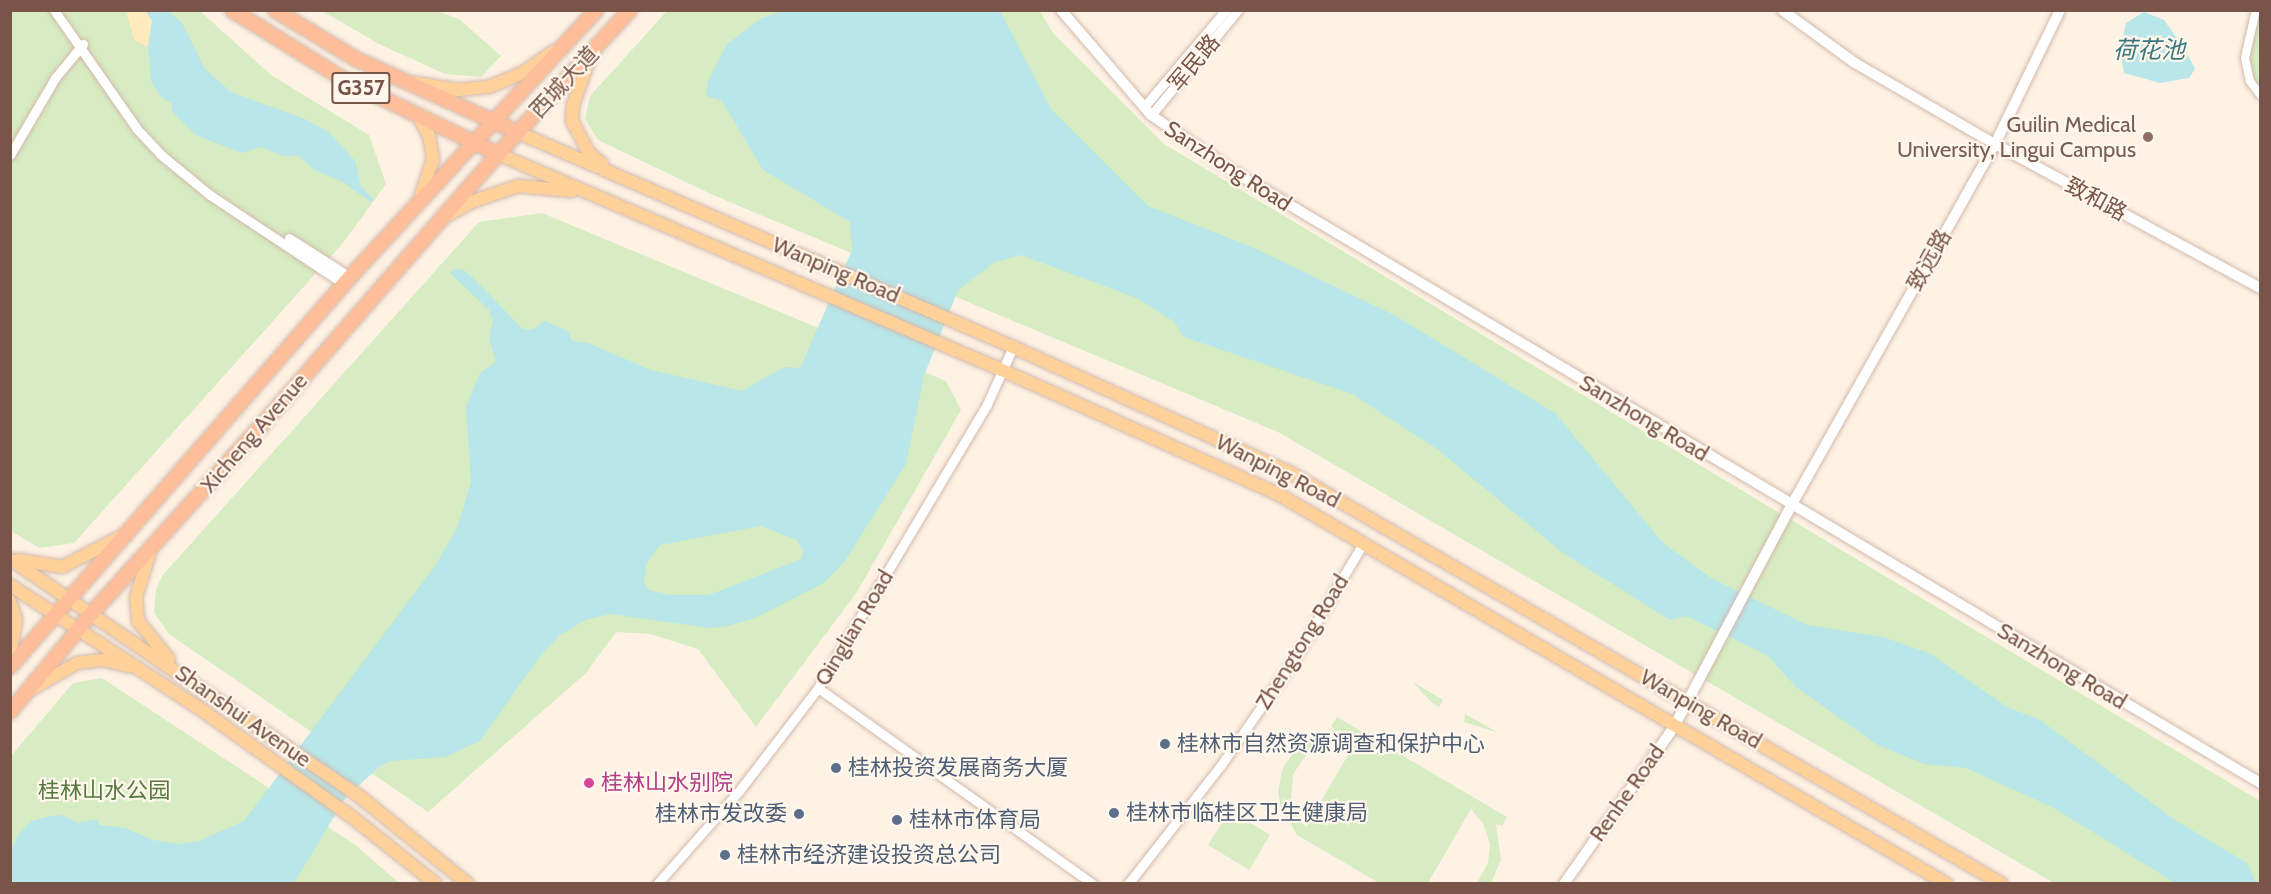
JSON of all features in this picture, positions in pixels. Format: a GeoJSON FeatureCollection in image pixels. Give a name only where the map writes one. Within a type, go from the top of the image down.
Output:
{"type":"FeatureCollection","features":[{"type":"Feature","properties":{"kind":"highway","name":"G357"},"geometry":{"type":"LineString","coordinates":[[232,10],[345,80],[498,154]]}},
{"type":"Feature","properties":{"kind":"highway","name":"G357"},"geometry":{"type":"LineString","coordinates":[[275,10],[356,59],[517,132]]}},
{"type":"Feature","properties":{"kind":"highway","name":"西城大道"},"geometry":{"type":"LineString","coordinates":[[477,142],[596,10]]}},
{"type":"Feature","properties":{"kind":"highway","name":"西城大道"},"geometry":{"type":"LineString","coordinates":[[498,154],[630,10]]}},
{"type":"Feature","properties":{"kind":"highway","name":"Xicheng Avenue"},"geometry":{"type":"LineString","coordinates":[[10,667],[347,280],[477,142]]}},
{"type":"Feature","properties":{"kind":"highway","name":"Xicheng Avenue"},"geometry":{"type":"LineString","coordinates":[[10,712],[92,613],[498,154]]}},
{"type":"Feature","properties":{"kind":"main road","name":"Sanzhong Road"},"geometry":{"type":"LineString","coordinates":[[1061,10],[1147,111],[1261,189],[2260,783]]}},
{"type":"Feature","properties":{"kind":"main road","name":"致和路"},"geometry":{"type":"LineString","coordinates":[[1782,10],[1855,63],[1995,144],[2260,288]]}},
{"type":"Feature","properties":{"kind":"main road","name":"致远路"},"geometry":{"type":"LineString","coordinates":[[1688,702],[1791,506],[1995,144],[2060,10]]}},
{"type":"Feature","properties":{"kind":"main road"},"geometry":{"type":"LineString","coordinates":[[404,81],[458,90],[489,87],[524,72],[569,41]]}},
{"type":"Feature","properties":{"kind":"main road"},"geometry":{"type":"LineString","coordinates":[[593,50],[573,105],[572,121],[589,153],[615,174]]}},
{"type":"Feature","properties":{"kind":"main road"},"geometry":{"type":"LineString","coordinates":[[417,114],[429,136],[433,159],[418,205]]}},
{"type":"Feature","properties":{"kind":"main road","name":"Wanping Road"},"geometry":{"type":"LineString","coordinates":[[517,132],[1012,347],[1289,472],[2002,884]]}},
{"type":"Feature","properties":{"kind":"main road","name":"Wanping Road"},"geometry":{"type":"LineString","coordinates":[[498,154],[1002,370],[1278,494],[1364,542],[1674,727],[1947,884]]}},
{"type":"Feature","properties":{"kind":"main road"},"geometry":{"type":"LineString","coordinates":[[440,220],[471,202],[518,186],[592,194]]}},
{"type":"Feature","properties":{"kind":"main road"},"geometry":{"type":"LineString","coordinates":[[10,558],[32,565],[62,567],[128,532]]}},
{"type":"Feature","properties":{"kind":"main road"},"geometry":{"type":"LineString","coordinates":[[152,546],[136,597],[138,621],[179,672]]}},
{"type":"Feature","properties":{"kind":"main road","name":"Shanshui Avenue"},"geometry":{"type":"LineString","coordinates":[[10,558],[364,800],[468,884]]}},
{"type":"Feature","properties":{"kind":"main road","name":"Shanshui Avenue"},"geometry":{"type":"LineString","coordinates":[[10,585],[151,676],[352,817],[436,884]]}},
{"type":"Feature","properties":{"kind":"main road"},"geometry":{"type":"LineString","coordinates":[[10,601],[16,620],[10,656]]}},
{"type":"Feature","properties":{"kind":"main road"},"geometry":{"type":"LineString","coordinates":[[24,694],[77,663],[94,660],[123,663],[151,676]]}},
{"type":"Feature","properties":{"kind":"main road","name":"Renhe Road"},"geometry":{"type":"LineString","coordinates":[[1564,884],[1674,727],[1688,702]]}},
{"type":"Feature","properties":{"kind":"street"},"geometry":{"type":"LineString","coordinates":[[54,10],[163,151],[211,190],[347,280]]}},
{"type":"Feature","properties":{"kind":"street"},"geometry":{"type":"LineString","coordinates":[[61,10],[82,45]]}},
{"type":"Feature","properties":{"kind":"street","name":"军民路"},"geometry":{"type":"LineString","coordinates":[[1147,111],[1226,10]]}},
{"type":"Feature","properties":{"kind":"street","name":"军民路"},"geometry":{"type":"LineString","coordinates":[[1147,111],[1238,10]]}},
{"type":"Feature","properties":{"kind":"street"},"geometry":{"type":"LineString","coordinates":[[2256,10],[2245,58],[2250,81],[2260,95]]}},
{"type":"Feature","properties":{"kind":"street"},"geometry":{"type":"LineString","coordinates":[[10,155],[55,78],[82,45]]}},
{"type":"Feature","properties":{"kind":"street","name":"Qinglian Road"},"geometry":{"type":"LineString","coordinates":[[657,884],[739,791],[818,688],[987,404],[1012,347]]}},
{"type":"Feature","properties":{"kind":"street","name":"Zhengtong Road"},"geometry":{"type":"LineString","coordinates":[[1128,884],[1221,765],[1295,658],[1364,542]]}},
{"type":"Feature","properties":{"kind":"street"},"geometry":{"type":"LineString","coordinates":[[818,688],[1093,884]]}},
{"type":"Feature","properties":{"kind":"green space"},"geometry":{"type":"Polygon","coordinates":[[[11,11],[200,11],[271,75],[369,135],[386,184],[343,243],[74,543],[39,548],[11,531],[11,11]]]}},
{"type":"Feature","properties":{"kind":"green space"},"geometry":{"type":"Polygon","coordinates":[[[322,11],[437,11],[459,19],[501,56],[481,77],[445,74],[379,44],[322,11]]]}},
{"type":"Feature","properties":{"kind":"green space"},"geometry":{"type":"Polygon","coordinates":[[[667,11],[1040,11],[1052,32],[1164,144],[2260,801],[2260,883],[2054,883],[1278,432],[713,195],[598,140],[585,119],[590,96],[667,11]]]}},
{"type":"Feature","properties":{"kind":"green space"},"geometry":{"type":"Polygon","coordinates":[[[2256,11],[2260,11],[2260,95],[2246,70],[2256,11]]]}},
{"type":"Feature","properties":{"kind":"green space"},"geometry":{"type":"Polygon","coordinates":[[[542,213],[946,381],[961,410],[857,592],[756,727],[698,649],[650,634],[616,632],[586,673],[428,812],[169,634],[154,613],[156,590],[162,576],[479,222],[542,213]]]}},
{"type":"Feature","properties":{"kind":"green space","name":"桂林山水公园"},"geometry":{"type":"Polygon","coordinates":[[[102,678],[354,844],[399,883],[11,884],[11,756],[73,683],[102,678]]]}},
{"type":"Feature","properties":{"kind":"green space"},"geometry":{"type":"Polygon","coordinates":[[[1413,682],[1443,700],[1439,707],[1431,702],[1413,682]]]}},
{"type":"Feature","properties":{"kind":"green space"},"geometry":{"type":"Polygon","coordinates":[[[1465,714],[1499,733],[1464,722],[1465,714]]]}},
{"type":"Feature","properties":{"kind":"green space"},"geometry":{"type":"Polygon","coordinates":[[[1337,717],[1507,817],[1502,826],[1496,824],[1501,860],[1491,883],[1477,883],[1488,863],[1490,844],[1483,823],[1471,809],[1428,883],[1379,883],[1297,835],[1281,808],[1278,792],[1282,770],[1297,746],[1334,729],[1331,726],[1337,717]],[[1339,740],[1310,750],[1293,774],[1291,802],[1306,827],[1355,743],[1339,740]]]}},
{"type":"Feature","properties":{"kind":"green space"},"geometry":{"type":"Polygon","coordinates":[[[1230,810],[1270,835],[1249,870],[1208,845],[1230,810]]]}},
{"type":"Feature","properties":{"kind":"sand"},"geometry":{"type":"Polygon","coordinates":[[[126,11],[146,11],[152,21],[148,47],[134,40],[126,11]]]}},
{"type":"Feature","properties":{"kind":"water"},"geometry":{"type":"Polygon","coordinates":[[[786,10],[1000,11],[1051,109],[1148,206],[1254,248],[1394,315],[1555,413],[1663,543],[1711,578],[1807,625],[1883,637],[1929,653],[2007,707],[2040,720],[2175,820],[2247,863],[2256,883],[2175,883],[2054,808],[1966,768],[1924,764],[1876,744],[1796,687],[1767,655],[1686,616],[1670,620],[1563,553],[1437,449],[1352,394],[1184,337],[1174,322],[1139,299],[1021,255],[995,262],[958,290],[924,376],[906,464],[845,561],[824,583],[755,618],[728,626],[710,628],[610,614],[585,620],[559,636],[540,656],[480,741],[445,757],[391,761],[379,767],[346,797],[294,883],[11,884],[11,851],[18,835],[31,821],[45,817],[62,815],[78,823],[98,819],[99,825],[125,828],[153,840],[177,844],[199,841],[244,821],[435,566],[457,528],[471,482],[466,407],[480,373],[496,362],[489,338],[493,321],[489,310],[450,273],[454,269],[464,270],[523,329],[532,330],[545,321],[568,331],[572,341],[588,343],[651,370],[742,391],[784,367],[800,368],[852,250],[850,222],[763,170],[722,101],[706,96],[708,81],[727,44],[762,18],[786,10]],[[761,526],[660,545],[646,564],[644,583],[649,590],[670,595],[709,595],[801,559],[803,551],[797,540],[761,526]]]}},
{"type":"Feature","properties":{"kind":"water"},"geometry":{"type":"Polygon","coordinates":[[[146,11],[168,11],[182,23],[205,69],[231,92],[305,119],[329,132],[355,161],[361,186],[374,200],[371,202],[341,181],[314,170],[299,156],[283,156],[261,147],[242,153],[196,135],[172,112],[172,104],[160,96],[151,81],[148,47],[152,21],[146,11]]]}},
{"type":"Feature","properties":{"kind":"water","name":"荷花池"},"geometry":{"type":"Polygon","coordinates":[[[2144,12],[2164,20],[2184,48],[2195,69],[2189,78],[2160,83],[2124,73],[2120,49],[2126,23],[2144,12]]]}},
{"type":"Feature","properties":{"kind":"place","name":"Guilin Medical University, Lingui Campus"},"geometry":{"type":"Point","coordinates":[2148,137]}},
{"type":"Feature","properties":{"kind":"place","name":"桂林市自然资源调查和保护中心"},"geometry":{"type":"Point","coordinates":[1165,744]}},
{"type":"Feature","properties":{"kind":"place","name":"桂林投资发展商务大厦"},"geometry":{"type":"Point","coordinates":[836,768]}},
{"type":"Feature","properties":{"kind":"place","name":"桂林山水别院"},"geometry":{"type":"Point","coordinates":[589,783]}},
{"type":"Feature","properties":{"kind":"place","name":"桂林市临桂区卫生健康局"},"geometry":{"type":"Point","coordinates":[1114,813]}},
{"type":"Feature","properties":{"kind":"place","name":"桂林市发改委"},"geometry":{"type":"Point","coordinates":[799,814]}},
{"type":"Feature","properties":{"kind":"place","name":"桂林市体育局"},"geometry":{"type":"Point","coordinates":[897,820]}},
{"type":"Feature","properties":{"kind":"place","name":"桂林市经济建设投资总公司"},"geometry":{"type":"Point","coordinates":[725,855]}}]}
